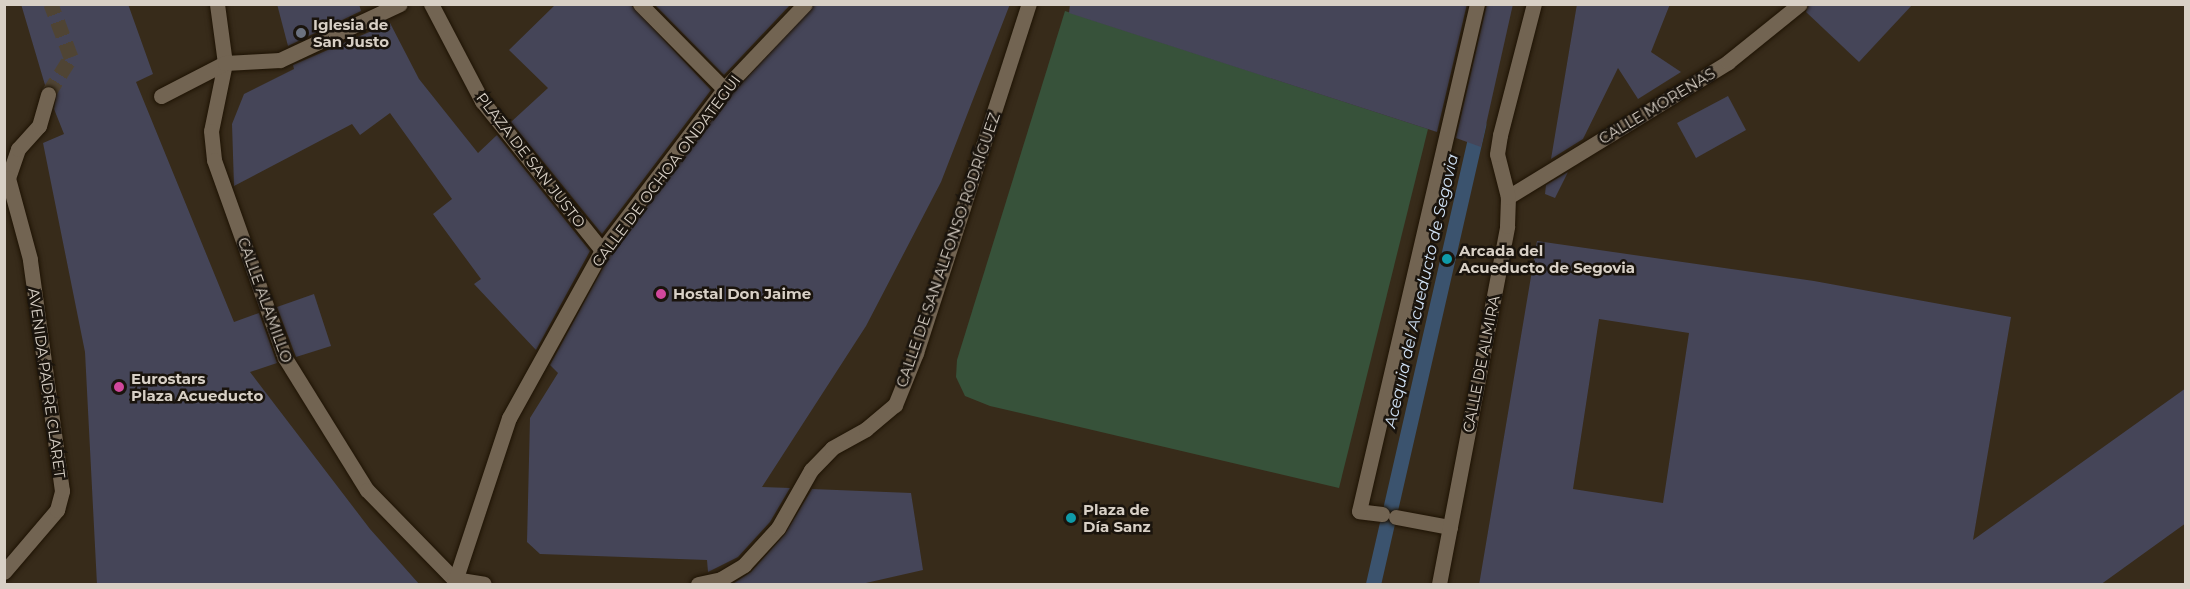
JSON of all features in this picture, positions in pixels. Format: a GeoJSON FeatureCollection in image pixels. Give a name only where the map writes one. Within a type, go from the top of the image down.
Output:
{"type":"FeatureCollection","features":[{"type":"Feature","properties":{"kind":"street","name":"CALLE ALAMILLO"},"geometry":{"type":"LineString","coordinates":[[217,4],[225,63],[211,131],[214,160],[285,358],[367,490],[454,582]]}},
{"type":"Feature","properties":{"kind":"street"},"geometry":{"type":"LineString","coordinates":[[160,96],[225,63],[280,60],[400,4]]}},
{"type":"Feature","properties":{"kind":"street","name":"PLAZA DE SAN JUSTO"},"geometry":{"type":"LineString","coordinates":[[431,4],[482,101],[602,250]]}},
{"type":"Feature","properties":{"kind":"street"},"geometry":{"type":"LineString","coordinates":[[640,4],[724,89]]}},
{"type":"Feature","properties":{"kind":"street","name":"CALLE DE OCHOA ONDATEGUI"},"geometry":{"type":"LineString","coordinates":[[454,582],[509,418],[602,250],[724,89],[805,4]]}},
{"type":"Feature","properties":{"kind":"street","name":"CALLE DE SAN ALFONSO RODRÍGUEZ"},"geometry":{"type":"LineString","coordinates":[[698,585],[721,579],[744,565],[778,528],[818,463],[895,405],[916,353],[1029,4]]}},
{"type":"Feature","properties":{"kind":"street"},"geometry":{"type":"LineString","coordinates":[[1450,526],[1359,511],[1477,4]]}},
{"type":"Feature","properties":{"kind":"street","name":"CALLE DE ALMIRA"},"geometry":{"type":"LineString","coordinates":[[1439,585],[1502,260],[1508,197],[1497,154],[1534,4]]}},
{"type":"Feature","properties":{"kind":"street","name":"CALLE MORENAS"},"geometry":{"type":"LineString","coordinates":[[1508,197],[1728,62],[1800,4]]}},
{"type":"Feature","properties":{"kind":"street"},"geometry":{"type":"LineString","coordinates":[[6,178],[18,149],[39,126],[48,94]]}},
{"type":"Feature","properties":{"kind":"street","name":"AVENIDA PADRE CLARET"},"geometry":{"type":"LineString","coordinates":[[4,572],[57,510],[62,491],[30,259],[6,178]]}},
{"type":"Feature","properties":{"kind":"street"},"geometry":{"type":"LineString","coordinates":[[454,582],[484,585]]}},
{"type":"Feature","properties":{"kind":"green space"},"geometry":{"type":"Polygon","coordinates":[[[1065,11],[1428,129],[1339,488],[990,406],[965,396],[956,377],[957,360],[1065,11]]]}},
{"type":"Feature","properties":{"kind":"building"},"geometry":{"type":"Polygon","coordinates":[[[21,4],[128,4],[153,74],[136,82],[234,322],[259,313],[277,363],[250,372],[370,529],[420,585],[97,585],[85,352],[43,143],[64,134],[54,109],[57,91],[45,85],[21,4]]]}},
{"type":"Feature","properties":{"kind":"building","name":"Iglesia de San Justo"},"geometry":{"type":"Polygon","coordinates":[[[277,4],[359,4],[361,11],[288,46],[277,4]]]}},
{"type":"Feature","properties":{"kind":"building"},"geometry":{"type":"Polygon","coordinates":[[[556,4],[630,4],[711,90],[602,234],[511,122],[548,88],[509,50],[556,4]]]}},
{"type":"Feature","properties":{"kind":"building"},"geometry":{"type":"Polygon","coordinates":[[[654,4],[791,4],[724,75],[654,4]]]}},
{"type":"Feature","properties":{"kind":"building"},"geometry":{"type":"Polygon","coordinates":[[[815,4],[1010,4],[941,182],[866,326],[762,487],[790,488],[770,522],[738,557],[708,572],[707,560],[540,554],[527,542],[530,418],[558,373],[550,365],[610,255],[731,95],[815,4]]]}},
{"type":"Feature","properties":{"kind":"building"},"geometry":{"type":"Polygon","coordinates":[[[1070,4],[1467,4],[1437,132],[1069,13],[1070,4]]]}},
{"type":"Feature","properties":{"kind":"building"},"geometry":{"type":"Polygon","coordinates":[[[1487,4],[1513,4],[1481,147],[1456,138],[1487,4]]]}},
{"type":"Feature","properties":{"kind":"building"},"geometry":{"type":"Polygon","coordinates":[[[1577,4],[1670,4],[1651,52],[1681,72],[1638,99],[1618,68],[1583,139],[1551,159],[1577,4]]]}},
{"type":"Feature","properties":{"kind":"building"},"geometry":{"type":"Polygon","coordinates":[[[1809,4],[1913,4],[1859,62],[1806,12],[1809,4]]]}},
{"type":"Feature","properties":{"kind":"building"},"geometry":{"type":"Polygon","coordinates":[[[390,23],[419,79],[478,153],[497,135],[590,251],[536,350],[474,284],[481,279],[433,214],[452,199],[390,113],[360,135],[352,124],[234,186],[232,124],[244,94],[294,69],[293,65],[390,23]]]}},
{"type":"Feature","properties":{"kind":"building"},"geometry":{"type":"Polygon","coordinates":[[[1728,96],[1746,130],[1696,158],[1677,123],[1728,96]]]}},
{"type":"Feature","properties":{"kind":"building"},"geometry":{"type":"Polygon","coordinates":[[[1568,172],[1555,198],[1545,194],[1546,185],[1568,172]]]}},
{"type":"Feature","properties":{"kind":"building"},"geometry":{"type":"Polygon","coordinates":[[[1537,241],[1814,281],[2011,317],[1973,540],[2186,388],[2186,523],[2100,585],[1479,585],[1537,241]],[[1599,319],[1573,489],[1663,503],[1689,333],[1599,319]]]}},
{"type":"Feature","properties":{"kind":"building"},"geometry":{"type":"Polygon","coordinates":[[[314,294],[331,346],[296,357],[277,307],[314,294]]]}},
{"type":"Feature","properties":{"kind":"building"},"geometry":{"type":"Polygon","coordinates":[[[812,489],[911,493],[923,570],[857,585],[731,585],[751,572],[785,534],[812,489]]]}},
{"type":"Feature","properties":{"kind":"waterway","name":"Acequia del Acueducto de Segovia"},"geometry":{"type":"LineString","coordinates":[[1373,584],[1478,124]]}},
{"type":"Feature","properties":{"kind":"tunnel"},"geometry":{"type":"LineString","coordinates":[[48,94],[71,57],[51,4]]}},
{"type":"Feature","properties":{"kind":"place","name":"Iglesia de San Justo"},"geometry":{"type":"Point","coordinates":[301,33]}},
{"type":"Feature","properties":{"kind":"place","name":"Arcada del Acueducto de Segovia"},"geometry":{"type":"Point","coordinates":[1447,259]}},
{"type":"Feature","properties":{"kind":"place","name":"Hostal Don Jaime"},"geometry":{"type":"Point","coordinates":[661,294]}},
{"type":"Feature","properties":{"kind":"place","name":"Eurostars Plaza Acueducto"},"geometry":{"type":"Point","coordinates":[119,387]}},
{"type":"Feature","properties":{"kind":"place","name":"Plaza de Día Sanz"},"geometry":{"type":"Point","coordinates":[1071,518]}}]}
